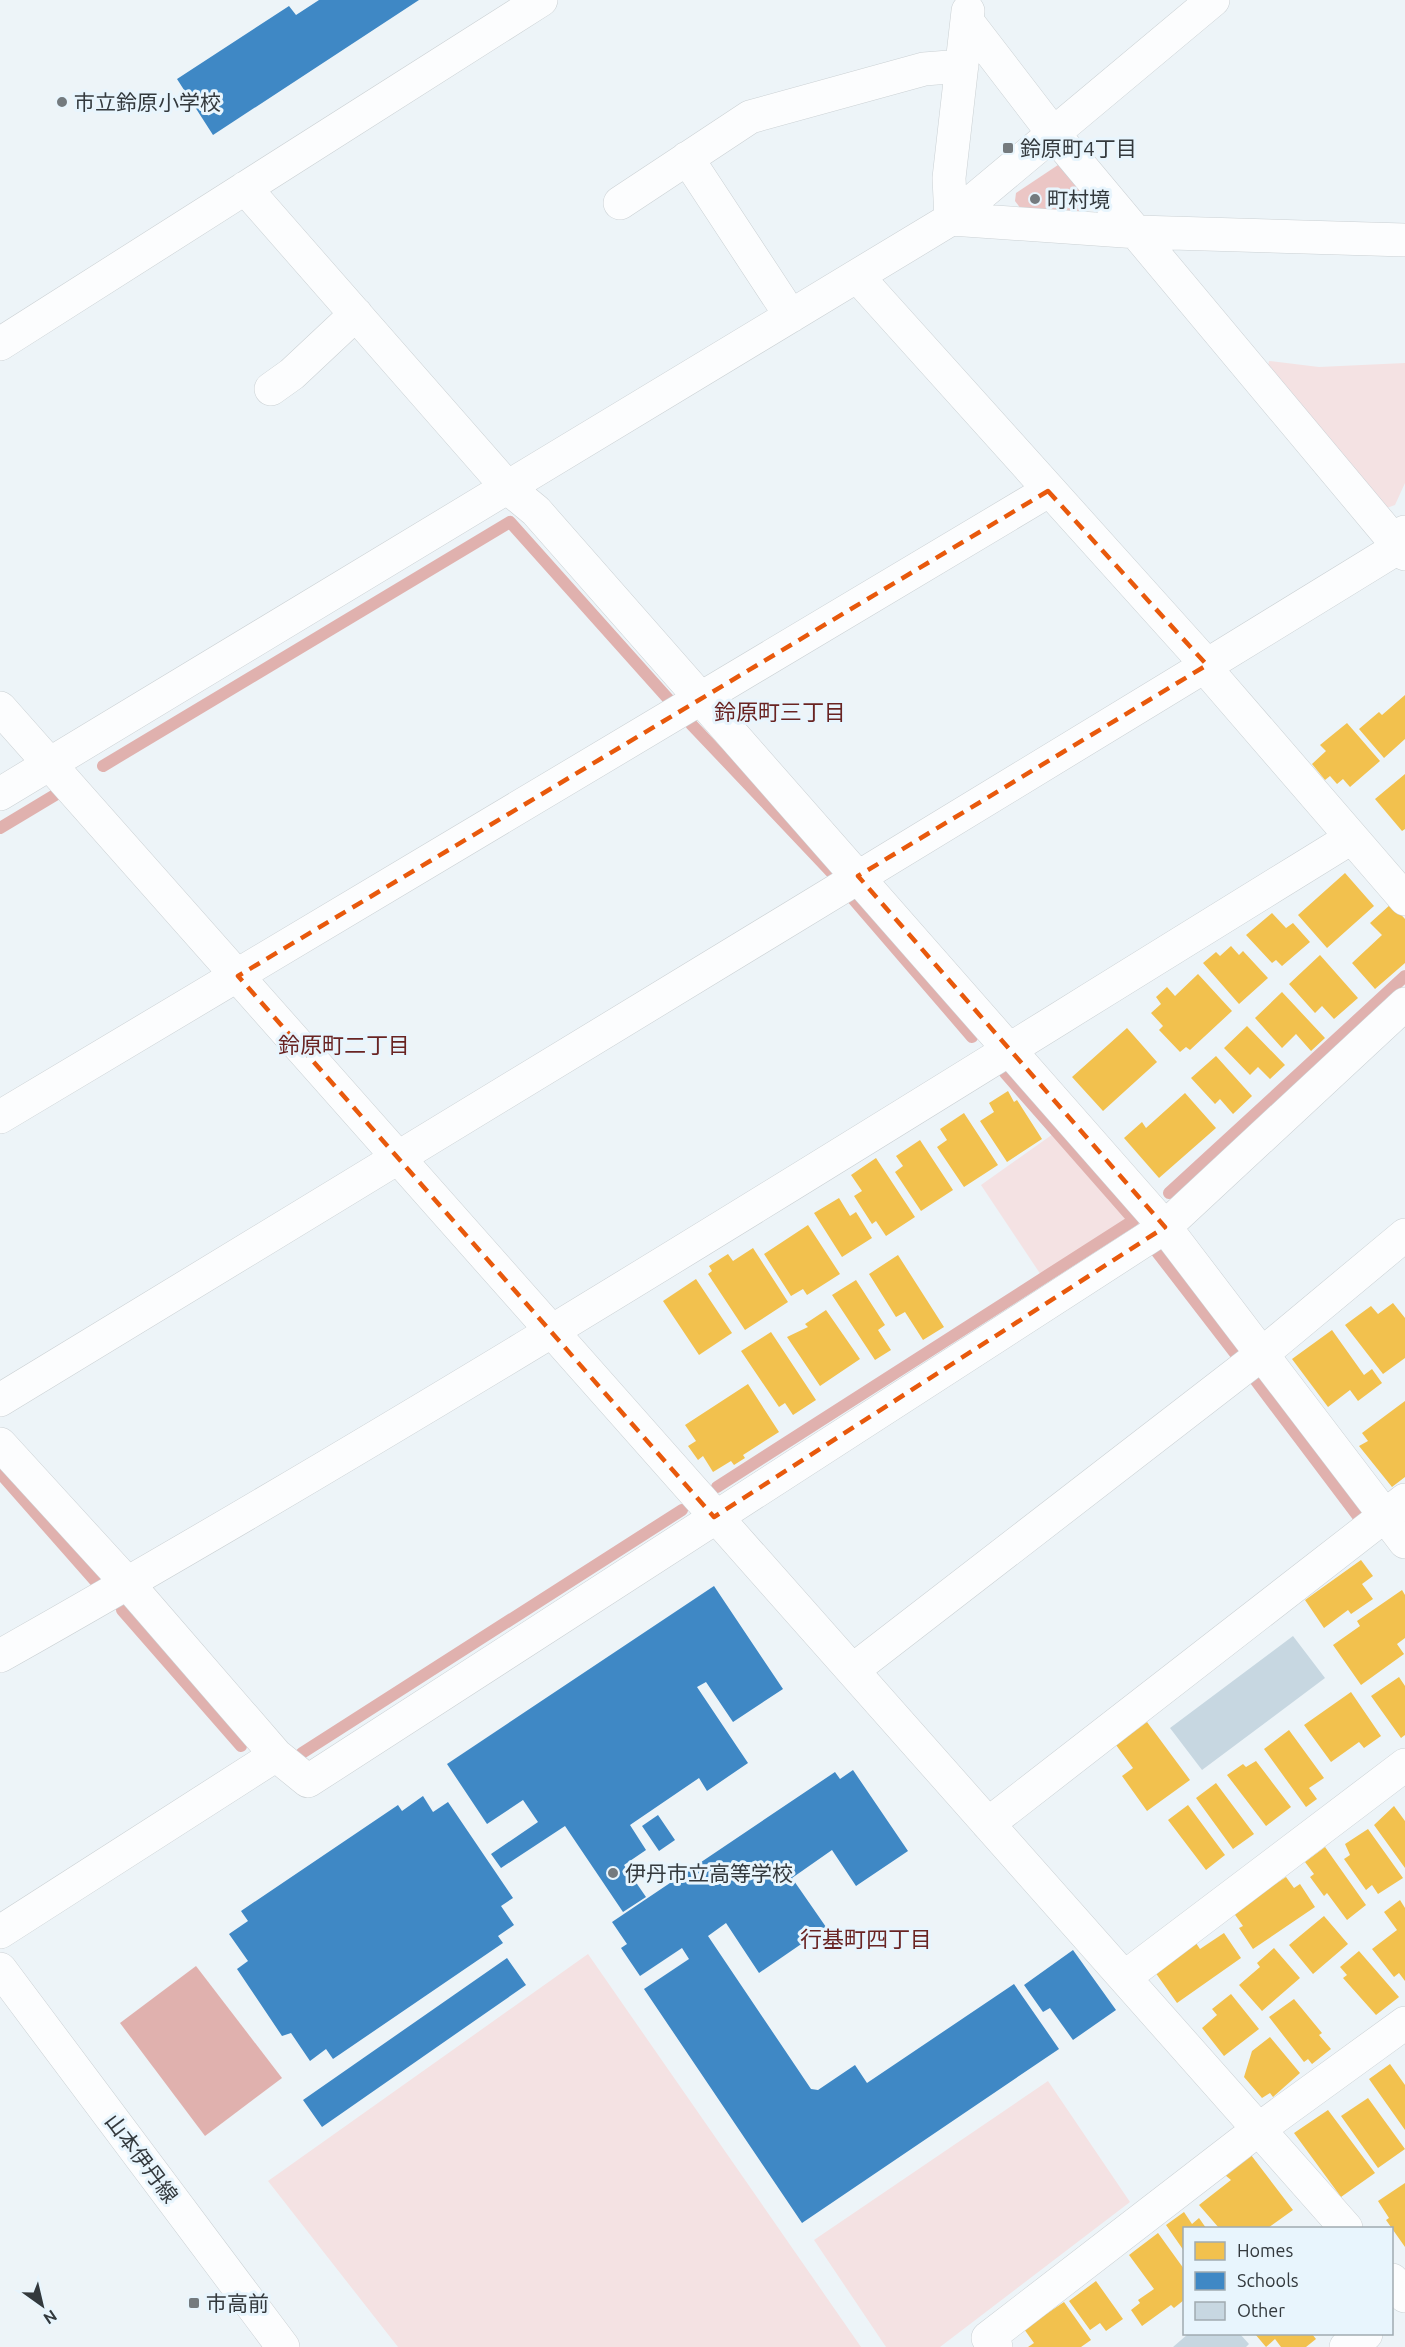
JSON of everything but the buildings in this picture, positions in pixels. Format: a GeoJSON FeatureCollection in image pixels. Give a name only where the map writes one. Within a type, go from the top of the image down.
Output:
{"type":"FeatureCollection","features":[{"type":"Feature","properties":{"kind":"street"},"geometry":{"type":"LineString","coordinates":[[0,344],[541,0]]}},
{"type":"Feature","properties":{"kind":"street"},"geometry":{"type":"LineString","coordinates":[[0,794],[951,219],[1213,0]]}},
{"type":"Feature","properties":{"kind":"street"},"geometry":{"type":"LineString","coordinates":[[0,1400],[1403,544],[1053,133],[968,10]]}},
{"type":"Feature","properties":{"kind":"street"},"geometry":{"type":"LineString","coordinates":[[951,219],[949,178],[968,10]]}},
{"type":"Feature","properties":{"kind":"street"},"geometry":{"type":"LineString","coordinates":[[620,203],[750,117],[924,69],[962,66]]}},
{"type":"Feature","properties":{"kind":"street"},"geometry":{"type":"LineString","coordinates":[[687,158],[791,316]]}},
{"type":"Feature","properties":{"kind":"street"},"geometry":{"type":"LineString","coordinates":[[245,188],[508,488],[536,511],[1165,1227],[1262,1354],[1395,1508],[1405,1542]]}},
{"type":"Feature","properties":{"kind":"street"},"geometry":{"type":"LineString","coordinates":[[951,219],[1138,232],[1405,240]]}},
{"type":"Feature","properties":{"kind":"street"},"geometry":{"type":"LineString","coordinates":[[857,276],[1048,491],[1207,665],[1214,678],[1405,900]]}},
{"type":"Feature","properties":{"kind":"street"},"geometry":{"type":"LineString","coordinates":[[271,388],[292,374],[356,314]]}},
{"type":"Feature","properties":{"kind":"street"},"geometry":{"type":"LineString","coordinates":[[0,1117],[1048,491]]}},
{"type":"Feature","properties":{"kind":"street"},"geometry":{"type":"LineString","coordinates":[[0,708],[398,1158],[554,1330],[714,1517],[853,1670],[1344,2227]]}},
{"type":"Feature","properties":{"kind":"street"},"geometry":{"type":"LineString","coordinates":[[0,1656],[128,1584],[554,1330],[1351,838]]}},
{"type":"Feature","properties":{"kind":"street"},"geometry":{"type":"LineString","coordinates":[[0,1444],[128,1584],[276,1755],[308,1781],[1165,1227],[1405,1005]]}},
{"type":"Feature","properties":{"kind":"street"},"geometry":{"type":"LineString","coordinates":[[853,1670],[1262,1354],[1405,1235]]}},
{"type":"Feature","properties":{"kind":"street"},"geometry":{"type":"LineString","coordinates":[[988,1824],[1395,1508]]}},
{"type":"Feature","properties":{"kind":"street"},"geometry":{"type":"LineString","coordinates":[[0,1932],[276,1755]]}},
{"type":"Feature","properties":{"kind":"street"},"geometry":{"type":"LineString","coordinates":[[1125,1977],[1405,1765]]}},
{"type":"Feature","properties":{"kind":"street","name":"山本伊丹線"},"geometry":{"type":"LineString","coordinates":[[0,1969],[283,2347]]}},
{"type":"Feature","properties":{"kind":"street"},"geometry":{"type":"LineString","coordinates":[[996,2347],[988,2338],[1259,2129],[1405,2023]]}},
{"type":"Feature","properties":{"kind":"street"},"geometry":{"type":"LineString","coordinates":[[1393,2281],[1405,2296]]}},
{"type":"Feature","properties":{"kind":"street"},"geometry":{"type":"LineString","coordinates":[[1346,2347],[1364,2335]]}},
{"type":"Feature","properties":{"kind":"highlighted area"},"geometry":{"type":"Polygon","coordinates":[[[1048,491],[1207,665],[858,876],[1165,1227],[714,1517],[238,976],[1048,491]]]}},
{"type":"Feature","properties":{"kind":"shaded area"},"geometry":{"type":"Polygon","coordinates":[[[1058,165],[1068,173],[1080,189],[1086,207],[1082,213],[1021,209],[1015,201],[1016,193],[1058,165]]]}},
{"type":"Feature","properties":{"kind":"shaded area"},"geometry":{"type":"Polygon","coordinates":[[[1269,361],[1319,367],[1405,363],[1405,483],[1395,505],[1384,509],[1268,366],[1269,361]]]}},
{"type":"Feature","properties":{"kind":"shaded area"},"geometry":{"type":"Polygon","coordinates":[[[1053,1134],[1128,1216],[1127,1222],[1041,1275],[981,1185],[1053,1134]]]}},
{"type":"Feature","properties":{"kind":"shaded area"},"geometry":{"type":"Polygon","coordinates":[[[588,1954],[861,2347],[398,2347],[268,2181],[588,1954]]]}},
{"type":"Feature","properties":{"kind":"shaded area"},"geometry":{"type":"Polygon","coordinates":[[[196,1966],[282,2078],[205,2136],[120,2023],[196,1966]]]}},
{"type":"Feature","properties":{"kind":"shaded area"},"geometry":{"type":"Polygon","coordinates":[[[1048,2081],[1130,2202],[940,2347],[886,2347],[814,2240],[1048,2081]]]}},
{"type":"Feature","properties":{"kind":"waterway"},"geometry":{"type":"LineString","coordinates":[[103,766],[510,522],[671,702]]}},
{"type":"Feature","properties":{"kind":"waterway"},"geometry":{"type":"LineString","coordinates":[[691,724],[834,875]]}},
{"type":"Feature","properties":{"kind":"waterway"},"geometry":{"type":"LineString","coordinates":[[0,828],[55,795]]}},
{"type":"Feature","properties":{"kind":"waterway"},"geometry":{"type":"LineString","coordinates":[[848,893],[972,1037]]}},
{"type":"Feature","properties":{"kind":"waterway"},"geometry":{"type":"LineString","coordinates":[[1169,1193],[1405,976]]}},
{"type":"Feature","properties":{"kind":"waterway"},"geometry":{"type":"LineString","coordinates":[[717,1487],[1134,1220],[1005,1073]]}},
{"type":"Feature","properties":{"kind":"waterway"},"geometry":{"type":"LineString","coordinates":[[1157,1252],[1238,1357]]}},
{"type":"Feature","properties":{"kind":"waterway"},"geometry":{"type":"LineString","coordinates":[[1253,1377],[1360,1519]]}},
{"type":"Feature","properties":{"kind":"waterway"},"geometry":{"type":"LineString","coordinates":[[0,1473],[97,1583]]}},
{"type":"Feature","properties":{"kind":"waterway"},"geometry":{"type":"LineString","coordinates":[[302,1753],[682,1510]]}},
{"type":"Feature","properties":{"kind":"waterway"},"geometry":{"type":"LineString","coordinates":[[122,1610],[241,1746]]}},
{"type":"Feature","properties":{"kind":"place","name":"市立鈴原小学校"},"geometry":{"type":"Point","coordinates":[62,102]}},
{"type":"Feature","properties":{"kind":"place","name":"鈴原町4丁目"},"geometry":{"type":"Point","coordinates":[1008,148]}},
{"type":"Feature","properties":{"kind":"place","name":"町村境"},"geometry":{"type":"Point","coordinates":[1035,199]}},
{"type":"Feature","properties":{"kind":"place","name":"伊丹市立高等学校"},"geometry":{"type":"Point","coordinates":[613,1873]}},
{"type":"Feature","properties":{"kind":"place","name":"市高前"},"geometry":{"type":"Point","coordinates":[194,2303]}},
{"type":"Feature","properties":{"kind":"district","name":"鈴原町三丁目"},"geometry":{"type":"Point","coordinates":[780,711]}},
{"type":"Feature","properties":{"kind":"district","name":"鈴原町二丁目"},"geometry":{"type":"Point","coordinates":[344,1044]}},
{"type":"Feature","properties":{"kind":"district","name":"行基町四丁目"},"geometry":{"type":"Point","coordinates":[866,1938]}}]}
